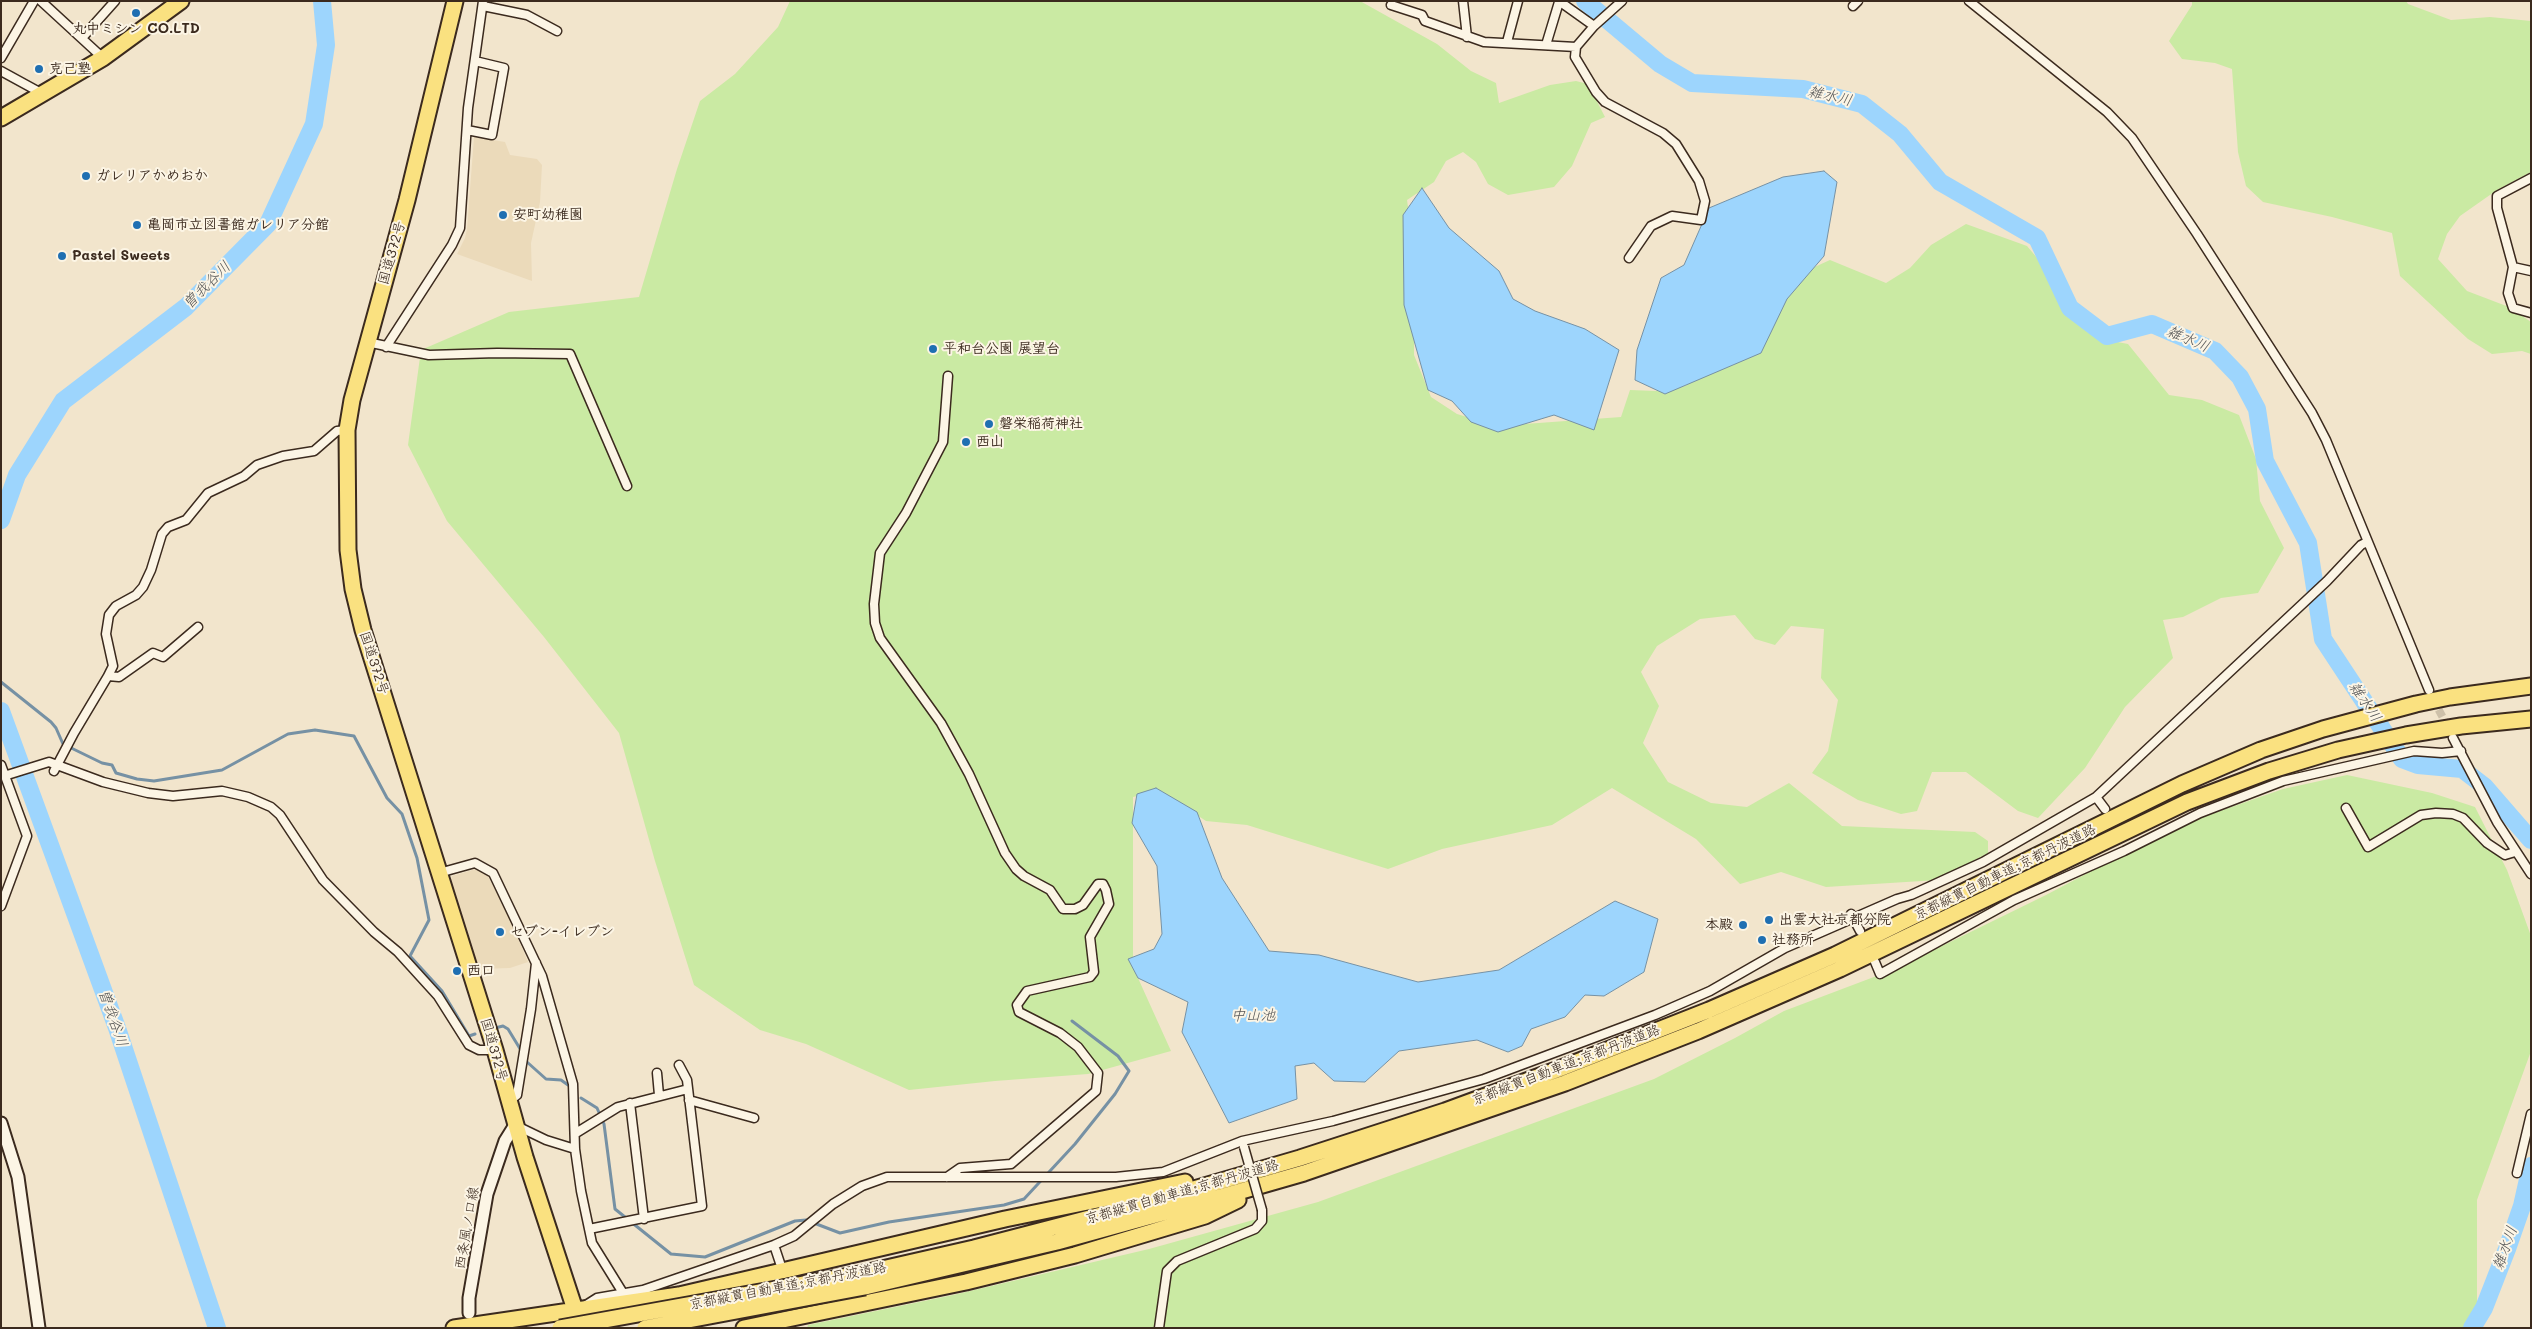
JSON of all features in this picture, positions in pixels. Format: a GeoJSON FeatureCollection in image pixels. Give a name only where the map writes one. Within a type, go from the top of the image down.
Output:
{"type":"FeatureCollection","features":[{"type":"Feature","properties":{"kind":"highway"},"geometry":{"type":"LineString","coordinates":[[1,118],[103,58],[181,1]]}},
{"type":"Feature","properties":{"kind":"highway","name":"国道372号"},"geometry":{"type":"LineString","coordinates":[[454,1],[420,147],[352,400],[347,430],[348,550],[353,589],[363,630],[495,1050],[515,1125],[581,1328]]}},
{"type":"Feature","properties":{"kind":"highway","name":"京都縦貫自動車道;京都丹波道路"},"geometry":{"type":"LineString","coordinates":[[645,1328],[862,1280],[983,1245],[1132,1207],[1393,1128],[1559,1069],[1709,1010],[1835,956],[2222,766],[2323,729],[2416,704],[2450,697],[2531,686]]}},
{"type":"Feature","properties":{"kind":"highway","name":"京都縦貫自動車道;京都丹波道路"},"geometry":{"type":"LineString","coordinates":[[560,1328],[758,1294],[977,1262],[1136,1222],[1277,1181],[1530,1096],[1698,1031],[1928,928],[2096,844],[2187,802],[2269,770],[2338,750],[2432,730],[2531,719]]}},
{"type":"Feature","properties":{"kind":"highway"},"geometry":{"type":"LineString","coordinates":[[454,1328],[679,1295],[1005,1219],[1196,1180],[1393,1128]]}},
{"type":"Feature","properties":{"kind":"highway"},"geometry":{"type":"LineString","coordinates":[[744,1328],[966,1282],[1075,1255],[1205,1216],[1277,1181]]}},
{"type":"Feature","properties":{"kind":"street"},"geometry":{"type":"LineString","coordinates":[[1,58],[34,1]]}},
{"type":"Feature","properties":{"kind":"street"},"geometry":{"type":"LineString","coordinates":[[41,1],[103,58]]}},
{"type":"Feature","properties":{"kind":"street"},"geometry":{"type":"LineString","coordinates":[[82,38],[115,1]]}},
{"type":"Feature","properties":{"kind":"street"},"geometry":{"type":"LineString","coordinates":[[1463,1],[1467,37]]}},
{"type":"Feature","properties":{"kind":"street"},"geometry":{"type":"LineString","coordinates":[[1507,42],[1518,1]]}},
{"type":"Feature","properties":{"kind":"street"},"geometry":{"type":"LineString","coordinates":[[1622,1],[1594,26],[1576,47],[1575,57],[1596,92],[1605,102],[1663,134],[1676,144],[1699,181],[1705,201],[1701,220],[1672,216],[1651,226],[1629,258]]}},
{"type":"Feature","properties":{"kind":"street"},"geometry":{"type":"LineString","coordinates":[[1968,1],[2107,112],[2132,138],[2197,234],[2312,413],[2326,440],[2429,690]]}},
{"type":"Feature","properties":{"kind":"street"},"geometry":{"type":"LineString","coordinates":[[1546,45],[1559,2],[1594,26]]}},
{"type":"Feature","properties":{"kind":"street"},"geometry":{"type":"LineString","coordinates":[[386,347],[457,236],[460,228],[467,130],[483,4],[527,15],[557,31]]}},
{"type":"Feature","properties":{"kind":"street"},"geometry":{"type":"LineString","coordinates":[[1390,5],[1422,15],[1426,21],[1484,42],[1576,47]]}},
{"type":"Feature","properties":{"kind":"street"},"geometry":{"type":"LineString","coordinates":[[467,130],[492,135],[504,68],[475,61]]}},
{"type":"Feature","properties":{"kind":"street"},"geometry":{"type":"LineString","coordinates":[[1,71],[43,94]]}},
{"type":"Feature","properties":{"kind":"street"},"geometry":{"type":"LineString","coordinates":[[2531,178],[2497,196],[2497,208],[2513,268],[2508,293],[2513,308],[2531,313]]}},
{"type":"Feature","properties":{"kind":"street"},"geometry":{"type":"LineString","coordinates":[[2513,268],[2531,271]]}},
{"type":"Feature","properties":{"kind":"street"},"geometry":{"type":"LineString","coordinates":[[367,342],[429,355],[497,353],[570,354],[627,486]]}},
{"type":"Feature","properties":{"kind":"street"},"geometry":{"type":"LineString","coordinates":[[947,1176],[960,1168],[1011,1164],[1096,1091],[1098,1073],[1078,1047],[1060,1033],[1019,1012],[1017,1005],[1027,991],[1090,976],[1094,972],[1090,937],[1110,904],[1103,884],[1098,884],[1083,905],[1075,909],[1062,909],[1050,890],[1024,876],[1016,869],[1005,853],[969,774],[942,723],[880,638],[875,623],[874,604],[880,554],[885,543],[906,514],[943,442],[948,376]]}},
{"type":"Feature","properties":{"kind":"street"},"geometry":{"type":"LineString","coordinates":[[55,768],[113,666],[106,641],[109,615],[116,606],[136,595],[143,588],[151,570],[162,534],[168,527],[186,520],[208,493],[244,476],[256,465],[283,456],[314,451],[336,431],[347,430]]}},
{"type":"Feature","properties":{"kind":"street"},"geometry":{"type":"LineString","coordinates":[[576,1311],[597,1298],[643,1290],[774,1245],[794,1236],[833,1204],[862,1186],[887,1177],[1116,1177],[1163,1172],[1243,1144],[1484,1079],[1535,1061],[1710,991],[1786,948],[1852,916],[1911,895],[1983,862],[2096,797],[2367,542]]}},
{"type":"Feature","properties":{"kind":"street"},"geometry":{"type":"LineString","coordinates":[[108,676],[119,677],[153,653],[163,657],[198,627]]}},
{"type":"Feature","properties":{"kind":"street"},"geometry":{"type":"LineString","coordinates":[[2453,738],[2515,852],[2531,874]]}},
{"type":"Feature","properties":{"kind":"street"},"geometry":{"type":"LineString","coordinates":[[1875,962],[1880,974],[2014,900],[2124,851],[2200,813],[2283,781],[2405,752],[2461,751]]}},
{"type":"Feature","properties":{"kind":"street"},"geometry":{"type":"LineString","coordinates":[[7,774],[46,763],[55,768],[148,793],[173,796],[222,791],[248,797],[272,807],[280,815],[323,880],[362,920],[398,952],[438,996],[469,1045],[479,1050],[495,1050]]}},
{"type":"Feature","properties":{"kind":"street"},"geometry":{"type":"LineString","coordinates":[[1,765],[7,774],[27,836],[1,906]]}},
{"type":"Feature","properties":{"kind":"street"},"geometry":{"type":"LineString","coordinates":[[2096,797],[2105,809]]}},
{"type":"Feature","properties":{"kind":"street"},"geometry":{"type":"LineString","coordinates":[[2346,808],[2368,847],[2421,815],[2444,813],[2463,818],[2487,843],[2505,855],[2515,852]]}},
{"type":"Feature","properties":{"kind":"street"},"geometry":{"type":"LineString","coordinates":[[2119,842],[2124,851]]}},
{"type":"Feature","properties":{"kind":"street"},"geometry":{"type":"LineString","coordinates":[[439,872],[475,863],[492,873],[542,976],[573,1084],[575,1149],[580,1191],[589,1229],[598,1255],[623,1294]]}},
{"type":"Feature","properties":{"kind":"street"},"geometry":{"type":"LineString","coordinates":[[1852,916],[1860,931]]}},
{"type":"Feature","properties":{"kind":"street"},"geometry":{"type":"LineString","coordinates":[[508,1102],[517,1095],[536,963]]}},
{"type":"Feature","properties":{"kind":"street"},"geometry":{"type":"LineString","coordinates":[[589,1229],[631,1222],[702,1206],[688,1089],[679,1065]]}},
{"type":"Feature","properties":{"kind":"street"},"geometry":{"type":"LineString","coordinates":[[656,1073],[660,1095]]}},
{"type":"Feature","properties":{"kind":"street"},"geometry":{"type":"LineString","coordinates":[[576,1133],[618,1106],[688,1089]]}},
{"type":"Feature","properties":{"kind":"street"},"geometry":{"type":"LineString","coordinates":[[689,1100],[754,1118]]}},
{"type":"Feature","properties":{"kind":"street"},"geometry":{"type":"LineString","coordinates":[[630,1103],[644,1219]]}},
{"type":"Feature","properties":{"kind":"street"},"geometry":{"type":"LineString","coordinates":[[2517,1173],[2531,1114]]}},
{"type":"Feature","properties":{"kind":"street"},"geometry":{"type":"LineString","coordinates":[[1,1123],[3,1137],[18,1178],[39,1328]]}},
{"type":"Feature","properties":{"kind":"street"},"geometry":{"type":"LineString","coordinates":[[515,1125],[546,1140],[575,1149]]}},
{"type":"Feature","properties":{"kind":"street","name":"西条風ノ口線"},"geometry":{"type":"LineString","coordinates":[[469,1313],[469,1298],[484,1206],[504,1141],[515,1125]]}},
{"type":"Feature","properties":{"kind":"street"},"geometry":{"type":"LineString","coordinates":[[1158,1328],[1167,1271],[1177,1260],[1255,1229],[1262,1221],[1262,1210],[1243,1144]]}},
{"type":"Feature","properties":{"kind":"street"},"geometry":{"type":"LineString","coordinates":[[774,1245],[780,1263]]}},
{"type":"Feature","properties":{"kind":"shaded area","name":"安町幼稚園"},"geometry":{"type":"Polygon","coordinates":[[[474,137],[505,142],[510,155],[537,159],[542,165],[540,202],[531,243],[532,281],[457,254],[467,229],[474,137]]]}},
{"type":"Feature","properties":{"kind":"shaded area"},"geometry":{"type":"Polygon","coordinates":[[[476,869],[488,876],[506,910],[528,962],[510,968],[477,969],[450,883],[452,876],[476,869]]]}},
{"type":"Feature","properties":{"kind":"green space"},"geometry":{"type":"Polygon","coordinates":[[[790,1],[1360,1],[1437,44],[1471,71],[1496,83],[1499,103],[1550,85],[1576,81],[1588,84],[1605,117],[1591,123],[1572,166],[1554,187],[1508,195],[1488,184],[1476,162],[1463,152],[1446,161],[1434,182],[1407,200],[1414,249],[1414,355],[1431,397],[1457,414],[1497,426],[1621,417],[1630,390],[1656,391],[1685,386],[1705,371],[1734,365],[1808,270],[1830,260],[1886,283],[1910,268],[1931,245],[1966,224],[2027,246],[2043,265],[2060,305],[2096,338],[2128,344],[2169,395],[2202,400],[2239,415],[2256,459],[2260,501],[2284,548],[2258,593],[2221,598],[2183,617],[2163,620],[2173,658],[2125,707],[2085,768],[2038,818],[2018,811],[1966,772],[1932,772],[1917,811],[1901,814],[1858,800],[1812,773],[1828,751],[1838,700],[1821,678],[1824,629],[1791,626],[1775,645],[1755,639],[1735,615],[1700,619],[1657,646],[1641,672],[1659,706],[1643,743],[1668,782],[1711,803],[1747,807],[1789,783],[1842,826],[1975,832],[1988,841],[1988,853],[1938,880],[1826,887],[1781,872],[1740,884],[1696,839],[1612,788],[1552,825],[1442,849],[1388,869],[1247,825],[1206,821],[1161,791],[1133,797],[1133,967],[1171,1051],[1088,1074],[909,1090],[806,1044],[760,1030],[694,985],[655,861],[619,733],[544,637],[447,521],[408,445],[421,350],[509,312],[639,297],[677,169],[700,101],[735,74],[778,27],[790,1]]]}},
{"type":"Feature","properties":{"kind":"green space"},"geometry":{"type":"Polygon","coordinates":[[[2192,1],[2406,1],[2408,4],[2451,20],[2490,17],[2531,21],[2531,172],[2497,190],[2460,216],[2447,234],[2438,259],[2467,291],[2509,307],[2531,322],[2531,354],[2522,351],[2492,354],[2468,339],[2400,276],[2392,233],[2332,217],[2263,202],[2246,186],[2238,152],[2232,69],[2215,63],[2182,59],[2169,41],[2192,5],[2192,1]]]}},
{"type":"Feature","properties":{"kind":"green space"},"geometry":{"type":"Polygon","coordinates":[[[2347,775],[2432,793],[2475,807],[2507,870],[2531,936],[2531,1051],[2477,1200],[2477,1328],[807,1328],[808,1325],[953,1295],[1149,1249],[1318,1202],[1654,1079],[1784,1011],[1895,969],[2046,895],[2177,826],[2283,789],[2347,775]]]}},
{"type":"Feature","properties":{"kind":"water"},"geometry":{"type":"Polygon","coordinates":[[[1824,171],[1837,182],[1824,256],[1787,299],[1761,353],[1665,394],[1635,380],[1637,350],[1661,278],[1684,265],[1709,208],[1783,177],[1824,171]]]}},
{"type":"Feature","properties":{"kind":"water"},"geometry":{"type":"Polygon","coordinates":[[[1422,188],[1449,228],[1499,271],[1513,299],[1535,311],[1585,329],[1619,350],[1594,430],[1554,415],[1498,432],[1471,422],[1452,401],[1428,390],[1404,305],[1403,215],[1422,188]]]}},
{"type":"Feature","properties":{"kind":"water","name":"中山池"},"geometry":{"type":"Polygon","coordinates":[[[1156,788],[1197,812],[1222,878],[1269,951],[1319,955],[1418,982],[1499,970],[1615,901],[1658,919],[1644,972],[1604,996],[1585,995],[1565,1017],[1531,1029],[1522,1046],[1508,1052],[1477,1040],[1399,1051],[1365,1082],[1334,1081],[1314,1063],[1295,1066],[1297,1099],[1229,1123],[1182,1032],[1188,1002],[1138,978],[1128,959],[1154,949],[1162,934],[1157,866],[1132,823],[1137,794],[1156,788]]]}},
{"type":"Feature","properties":{"kind":"waterway","name":"曽我谷川"},"geometry":{"type":"LineString","coordinates":[[1,520],[17,475],[63,401],[186,307],[268,224],[314,124],[326,45],[322,1]]}},
{"type":"Feature","properties":{"kind":"waterway","name":"雑水川"},"geometry":{"type":"LineString","coordinates":[[1585,1],[1660,64],[1692,83],[1803,89],[1862,104],[1900,134],[1940,182],[2037,238],[2070,308],[2107,336],[2152,324],[2215,351],[2240,377],[2257,409],[2265,461],[2308,543],[2323,639],[2402,759],[2418,765],[2462,769],[2484,786],[2531,840]]}},
{"type":"Feature","properties":{"kind":"waterway"},"geometry":{"type":"LineString","coordinates":[[1,682],[51,722],[56,728],[63,744],[102,763],[112,765],[116,773],[137,779],[154,781],[222,770],[288,734],[315,730],[354,736],[387,798],[402,814],[417,858],[429,920],[410,956],[442,991],[469,1036],[475,1034]]}},
{"type":"Feature","properties":{"kind":"waterway","name":"曽我谷川"},"geometry":{"type":"LineString","coordinates":[[1,711],[117,1028],[217,1328]]}},
{"type":"Feature","properties":{"kind":"waterway"},"geometry":{"type":"LineString","coordinates":[[581,1098],[597,1108],[604,1124],[615,1209],[671,1254],[705,1257],[795,1221],[806,1220],[840,1233],[889,1222],[1004,1205],[1024,1199],[1075,1144],[1115,1094],[1129,1071],[1118,1056],[1072,1021]]}},
{"type":"Feature","properties":{"kind":"waterway"},"geometry":{"type":"LineString","coordinates":[[495,1028],[503,1026],[508,1029],[522,1052]]}},
{"type":"Feature","properties":{"kind":"waterway"},"geometry":{"type":"LineString","coordinates":[[527,1062],[546,1079],[561,1080],[568,1085]]}},
{"type":"Feature","properties":{"kind":"waterway","name":"雑水川"},"geometry":{"type":"LineString","coordinates":[[2472,1328],[2484,1308],[2507,1249],[2522,1206],[2531,1166]]}},
{"type":"Feature","properties":{"kind":"tunnel"},"geometry":{"type":"LineString","coordinates":[[2433,699],[2449,729]]}},
{"type":"Feature","properties":{"kind":"place","name":"丸中ミシン CO.LTD"},"geometry":{"type":"Point","coordinates":[136,13]}},
{"type":"Feature","properties":{"kind":"place","name":"克己塾"},"geometry":{"type":"Point","coordinates":[39,69]}},
{"type":"Feature","properties":{"kind":"place","name":"ガレリアかめおか"},"geometry":{"type":"Point","coordinates":[86,176]}},
{"type":"Feature","properties":{"kind":"place","name":"安町幼稚園"},"geometry":{"type":"Point","coordinates":[503,215]}},
{"type":"Feature","properties":{"kind":"place","name":"亀岡市立図書館ガレリア分館"},"geometry":{"type":"Point","coordinates":[137,225]}},
{"type":"Feature","properties":{"kind":"place","name":"Pastel Sweets"},"geometry":{"type":"Point","coordinates":[62,256]}},
{"type":"Feature","properties":{"kind":"place","name":"平和台公園 展望台"},"geometry":{"type":"Point","coordinates":[933,349]}},
{"type":"Feature","properties":{"kind":"place","name":"磐栄稲荷神社"},"geometry":{"type":"Point","coordinates":[989,424]}},
{"type":"Feature","properties":{"kind":"place","name":"西山"},"geometry":{"type":"Point","coordinates":[966,442]}},
{"type":"Feature","properties":{"kind":"place","name":"出雲大社京都分院"},"geometry":{"type":"Point","coordinates":[1769,920]}},
{"type":"Feature","properties":{"kind":"place","name":"本殿"},"geometry":{"type":"Point","coordinates":[1743,925]}},
{"type":"Feature","properties":{"kind":"place","name":"セブン-イレブン"},"geometry":{"type":"Point","coordinates":[500,932]}},
{"type":"Feature","properties":{"kind":"place","name":"社務所"},"geometry":{"type":"Point","coordinates":[1762,940]}},
{"type":"Feature","properties":{"kind":"place","name":"西口"},"geometry":{"type":"Point","coordinates":[457,971]}}]}
